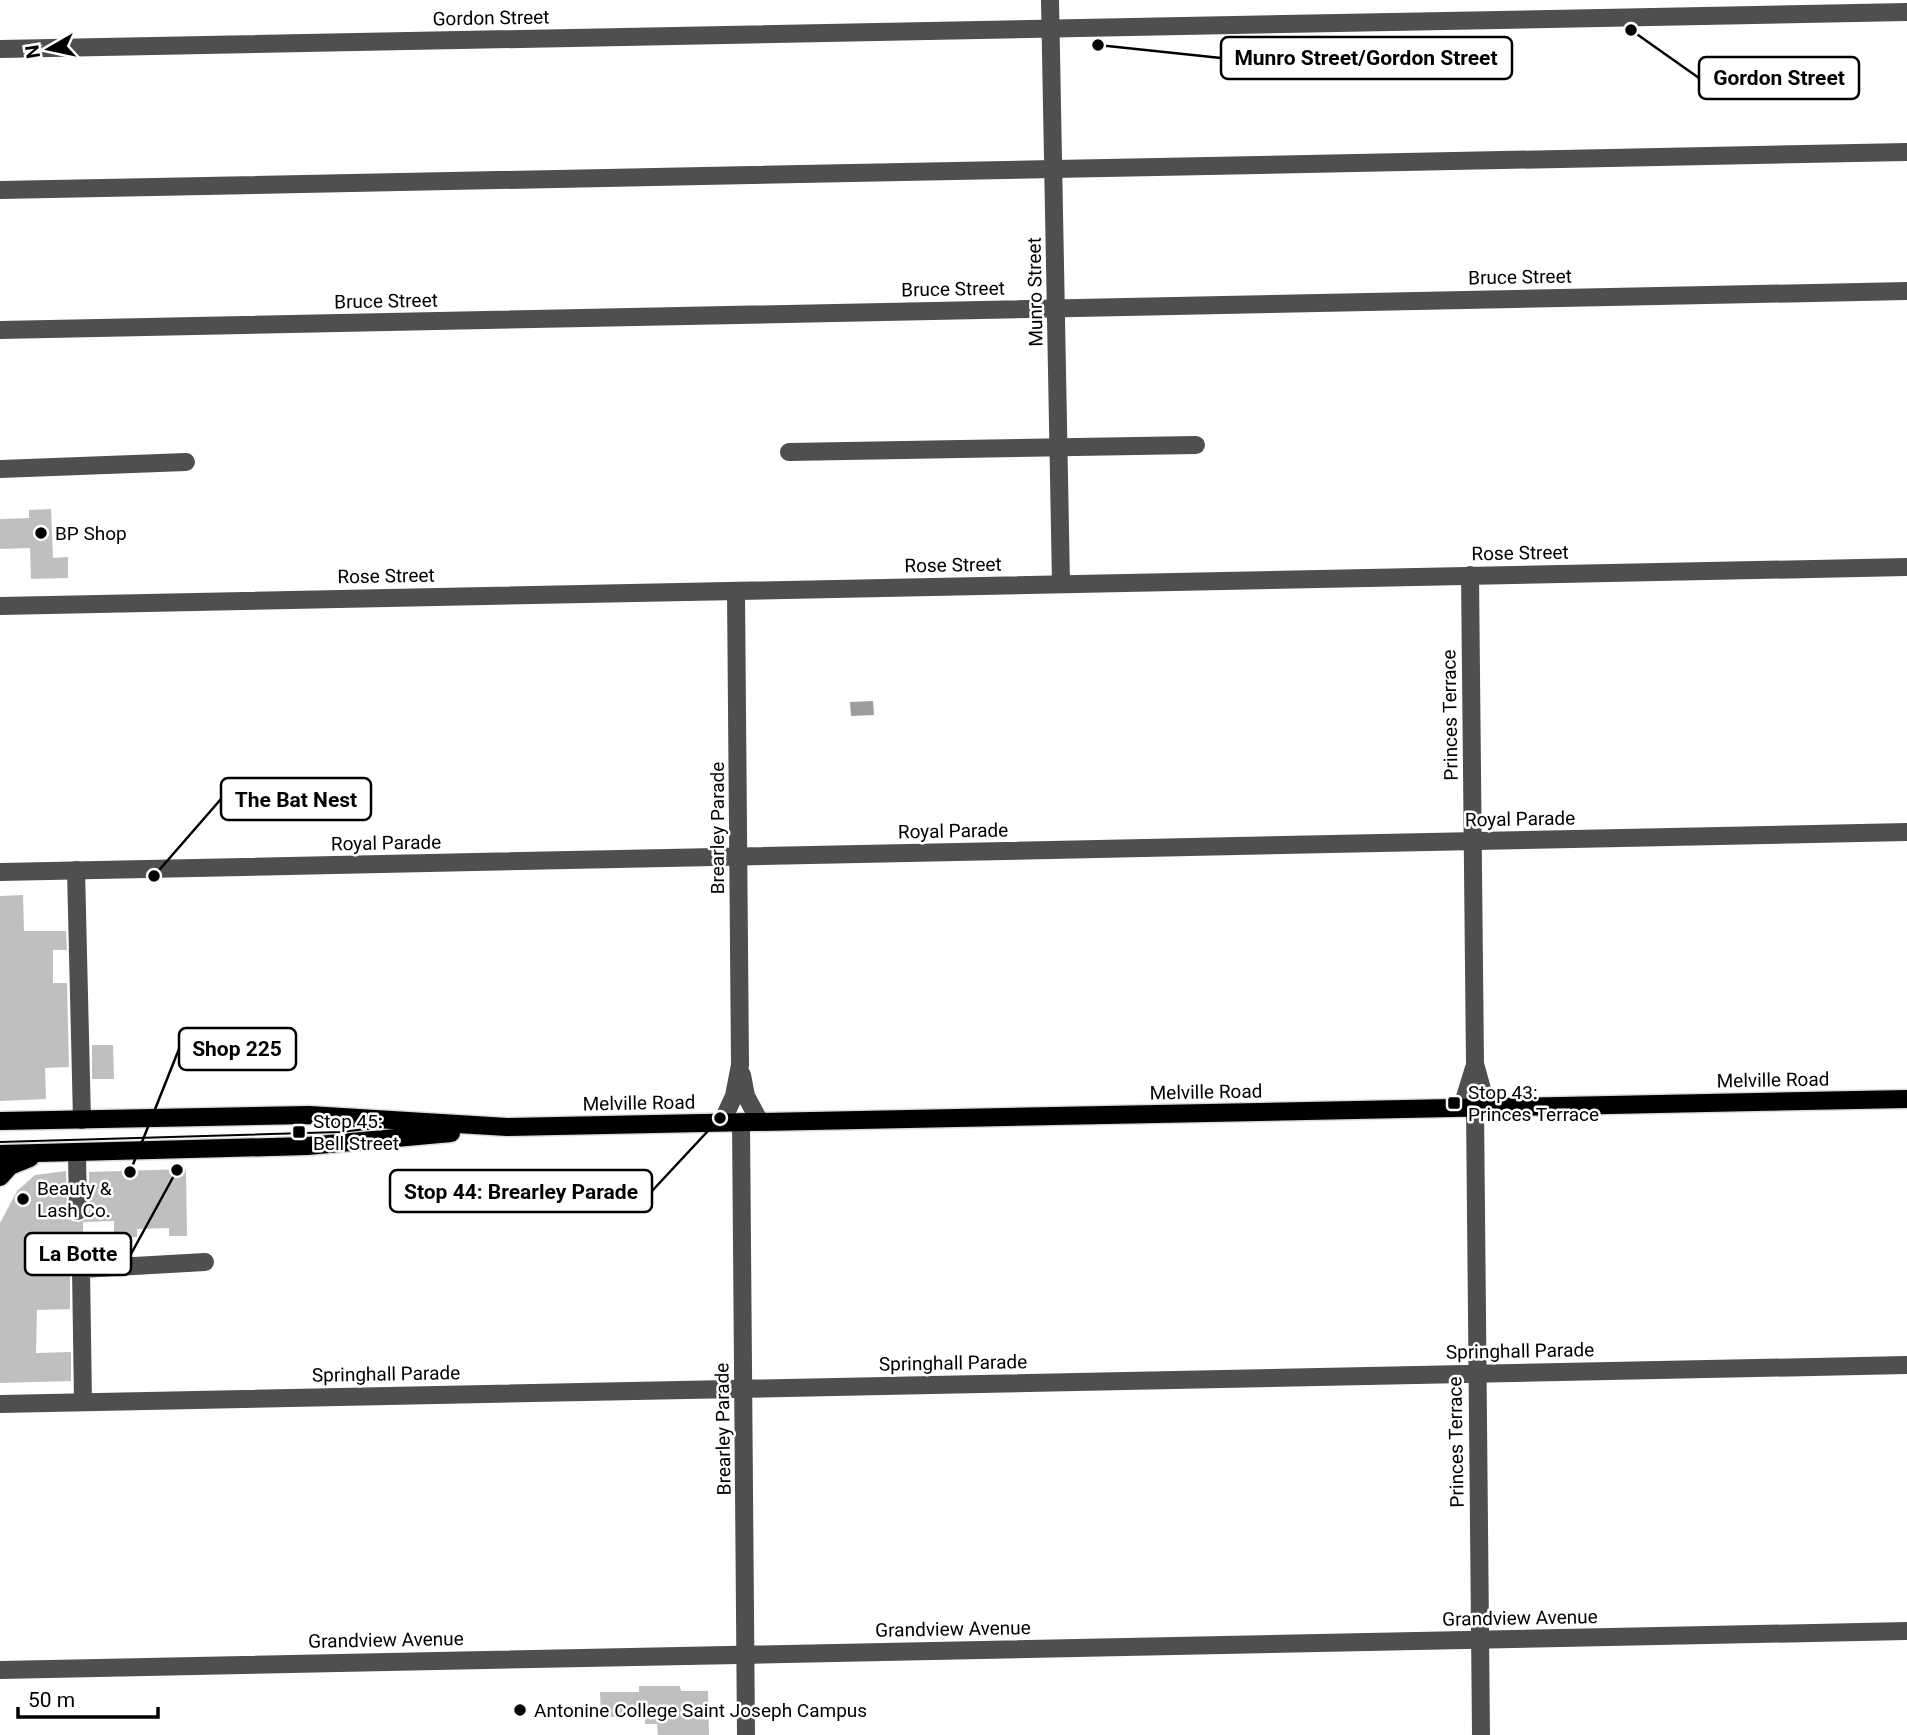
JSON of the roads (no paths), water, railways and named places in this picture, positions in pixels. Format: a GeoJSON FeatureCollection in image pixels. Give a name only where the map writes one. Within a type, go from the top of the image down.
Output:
{"type":"FeatureCollection","features":[{"type":"Feature","properties":{"kind":"main road","name":"Melville Road"},"geometry":{"type":"LineString","coordinates":[[0,1154],[43,1155],[307,1146],[507,1127],[1907,1099]]}},
{"type":"Feature","properties":{"kind":"main road","name":"Melville Road"},"geometry":{"type":"LineString","coordinates":[[0,1121],[356,1115],[507,1127]]}},
{"type":"Feature","properties":{"kind":"main road"},"geometry":{"type":"LineString","coordinates":[[0,1177],[10,1166],[43,1155]]}},
{"type":"Feature","properties":{"kind":"street","name":"Munro Street"},"geometry":{"type":"LineString","coordinates":[[1050,0],[1061,583]]}},
{"type":"Feature","properties":{"kind":"street","name":"Gordon Street"},"geometry":{"type":"LineString","coordinates":[[0,49],[1907,12]]}},
{"type":"Feature","properties":{"kind":"street"},"geometry":{"type":"LineString","coordinates":[[0,190],[1907,152]]}},
{"type":"Feature","properties":{"kind":"street","name":"Bruce Street"},"geometry":{"type":"LineString","coordinates":[[0,330],[1907,291]]}},
{"type":"Feature","properties":{"kind":"street"},"geometry":{"type":"LineString","coordinates":[[789,452],[1196,445]]}},
{"type":"Feature","properties":{"kind":"street"},"geometry":{"type":"LineString","coordinates":[[0,469],[186,462]]}},
{"type":"Feature","properties":{"kind":"street","name":"Rose Street"},"geometry":{"type":"LineString","coordinates":[[0,606],[1907,567]]}},
{"type":"Feature","properties":{"kind":"street","name":"Princes Terrace"},"geometry":{"type":"LineString","coordinates":[[1469,575],[1481,1735]]}},
{"type":"Feature","properties":{"kind":"street","name":"Brearley Parade"},"geometry":{"type":"LineString","coordinates":[[736,591],[740,1065],[746,1096],[760,1122]]}},
{"type":"Feature","properties":{"kind":"street","name":"Royal Parade"},"geometry":{"type":"LineString","coordinates":[[0,872],[1907,832]]}},
{"type":"Feature","properties":{"kind":"street"},"geometry":{"type":"LineString","coordinates":[[76,870],[82,1120]]}},
{"type":"Feature","properties":{"kind":"street","name":"Brearley Parade"},"geometry":{"type":"LineString","coordinates":[[722,1122],[734,1096],[740,1065]]}},
{"type":"Feature","properties":{"kind":"street","name":"Brearley Parade"},"geometry":{"type":"LineString","coordinates":[[741,1122],[746,1735]]}},
{"type":"Feature","properties":{"kind":"street"},"geometry":{"type":"LineString","coordinates":[[78,1154],[78,1211]]}},
{"type":"Feature","properties":{"kind":"street"},"geometry":{"type":"LineString","coordinates":[[83,1401],[81,1269],[205,1262]]}},
{"type":"Feature","properties":{"kind":"street","name":"Springhall Parade"},"geometry":{"type":"LineString","coordinates":[[0,1404],[1907,1364]]}},
{"type":"Feature","properties":{"kind":"street","name":"Grandview Avenue"},"geometry":{"type":"LineString","coordinates":[[0,1670],[1907,1631]]}},
{"type":"Feature","properties":{"kind":"tram line"},"geometry":{"type":"LineString","coordinates":[[0,1142],[340,1132],[412,1124],[1907,1094]]}},
{"type":"Feature","properties":{"kind":"place","name":"Gordon Street"},"geometry":{"type":"Point","coordinates":[1631,30]}},
{"type":"Feature","properties":{"kind":"place","name":"Munro Street/Gordon Street"},"geometry":{"type":"Point","coordinates":[1098,45]}},
{"type":"Feature","properties":{"kind":"place","name":"BP Shop"},"geometry":{"type":"Point","coordinates":[41,533]}},
{"type":"Feature","properties":{"kind":"place","name":"The Bat Nest"},"geometry":{"type":"Point","coordinates":[154,876]}},
{"type":"Feature","properties":{"kind":"place","name":"Stop 43: Princes Terrace"},"geometry":{"type":"Point","coordinates":[1454,1103]}},
{"type":"Feature","properties":{"kind":"place","name":"Stop 44: Brearley Parade"},"geometry":{"type":"Point","coordinates":[720,1118]}},
{"type":"Feature","properties":{"kind":"place","name":"Stop 45: Bell Street"},"geometry":{"type":"Point","coordinates":[299,1132]}},
{"type":"Feature","properties":{"kind":"place","name":"La Botte"},"geometry":{"type":"Point","coordinates":[177,1170]}},
{"type":"Feature","properties":{"kind":"place","name":"Shop 225"},"geometry":{"type":"Point","coordinates":[130,1172]}},
{"type":"Feature","properties":{"kind":"place","name":"Beauty & Lash Co."},"geometry":{"type":"Point","coordinates":[23,1199]}},
{"type":"Feature","properties":{"kind":"place","name":"Antonine College Saint Joseph Campus"},"geometry":{"type":"Point","coordinates":[520,1710]}}]}
